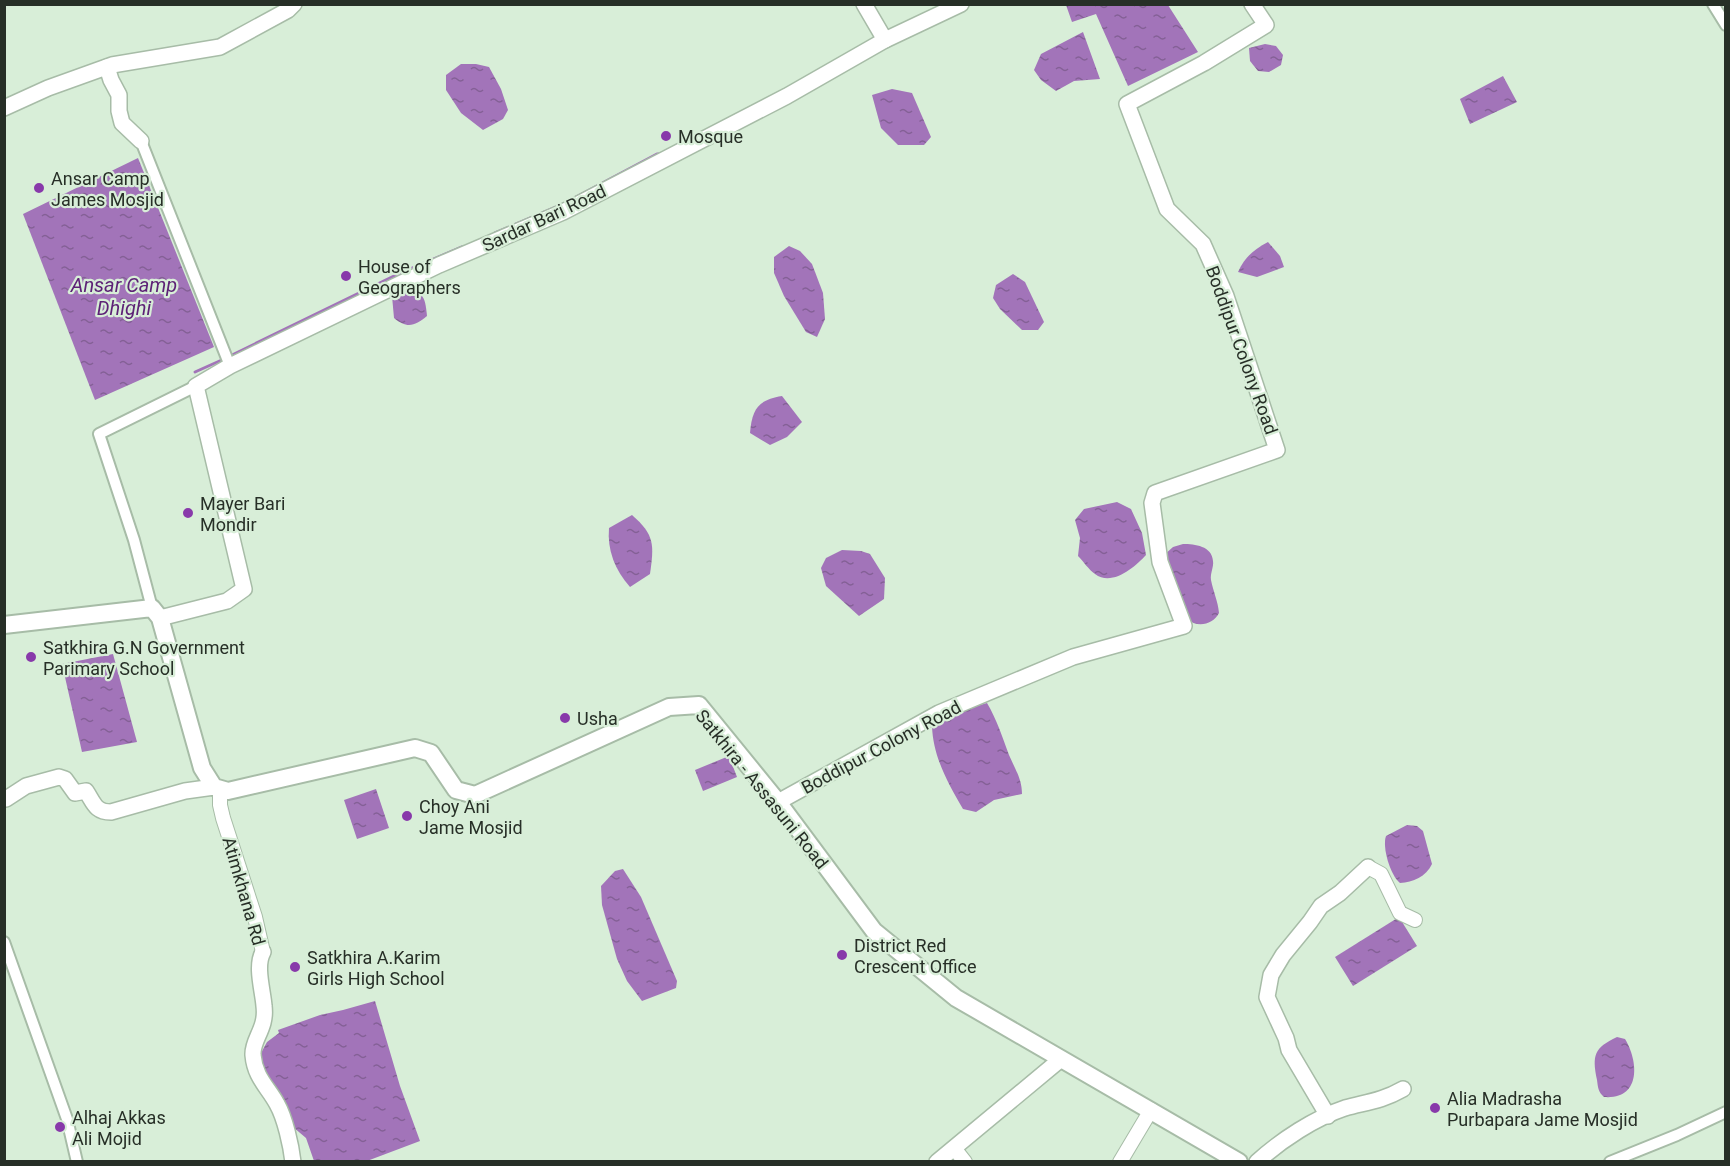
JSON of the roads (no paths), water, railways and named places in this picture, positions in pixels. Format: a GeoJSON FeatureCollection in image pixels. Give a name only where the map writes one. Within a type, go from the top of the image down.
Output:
{"type":"FeatureCollection","features":[{"type":"Feature","properties":{"kind":"main road"},"geometry":{"type":"LineString","coordinates":[[4,108],[48,88],[107,67],[220,47],[288,10],[294,4]]}},
{"type":"Feature","properties":{"kind":"main road"},"geometry":{"type":"LineString","coordinates":[[864,4],[885,40]]}},
{"type":"Feature","properties":{"kind":"main road","name":"Sardar Bari Road"},"geometry":{"type":"LineString","coordinates":[[196,386],[231,366],[439,265],[563,212],[787,96],[885,40],[961,4]]}},
{"type":"Feature","properties":{"kind":"main road","name":"Boddipur Colony Road"},"geometry":{"type":"LineString","coordinates":[[778,802],[939,713],[1073,657],[1184,626],[1160,562],[1152,503],[1155,493],[1277,450],[1226,296],[1203,244],[1167,210],[1127,105],[1204,63],[1266,25],[1252,4]]}},
{"type":"Feature","properties":{"kind":"main road"},"geometry":{"type":"LineString","coordinates":[[107,67],[119,95],[119,111],[123,123],[141,141]]}},
{"type":"Feature","properties":{"kind":"main road"},"geometry":{"type":"LineString","coordinates":[[4,625],[156,613],[227,602],[244,589],[196,386]]}},
{"type":"Feature","properties":{"kind":"main road"},"geometry":{"type":"LineString","coordinates":[[156,613],[202,768],[217,788]]}},
{"type":"Feature","properties":{"kind":"main road","name":"Satkhira - Assasuni Road"},"geometry":{"type":"LineString","coordinates":[[217,788],[228,791],[415,748],[431,753],[456,790],[475,795],[669,707],[699,705],[778,802],[874,931],[956,998],[1239,1161]]}},
{"type":"Feature","properties":{"kind":"main road"},"geometry":{"type":"LineString","coordinates":[[5,799],[26,786],[59,777],[65,779],[75,793],[86,791],[92,804],[103,812],[111,812],[185,791],[217,788]]}},
{"type":"Feature","properties":{"kind":"main road"},"geometry":{"type":"LineString","coordinates":[[1328,1116],[1289,1050],[1286,1038],[1267,997],[1271,975],[1283,955],[1321,906],[1340,893],[1368,867]]}},
{"type":"Feature","properties":{"kind":"main road","name":"Atimkhana Rd"},"geometry":{"type":"LineString","coordinates":[[262,952],[259,961],[260,980],[266,1017],[253,1053],[260,1078],[276,1101],[284,1119],[293,1161]]}},
{"type":"Feature","properties":{"kind":"main road"},"geometry":{"type":"LineString","coordinates":[[937,1161],[1061,1059]]}},
{"type":"Feature","properties":{"kind":"main road"},"geometry":{"type":"LineString","coordinates":[[1257,1161],[1295,1134],[1344,1108],[1387,1098],[1403,1089]]}},
{"type":"Feature","properties":{"kind":"street"},"geometry":{"type":"LineString","coordinates":[[1713,4],[1725,25]]}},
{"type":"Feature","properties":{"kind":"street"},"geometry":{"type":"LineString","coordinates":[[141,141],[231,366]]}},
{"type":"Feature","properties":{"kind":"street"},"geometry":{"type":"LineString","coordinates":[[156,613],[99,434],[196,386]]}},
{"type":"Feature","properties":{"kind":"street","name":"Atimkhana Rd"},"geometry":{"type":"LineString","coordinates":[[217,788],[221,812],[255,916],[262,952]]}},
{"type":"Feature","properties":{"kind":"street"},"geometry":{"type":"LineString","coordinates":[[1368,867],[1381,874],[1400,913],[1415,920]]}},
{"type":"Feature","properties":{"kind":"street"},"geometry":{"type":"LineString","coordinates":[[4,942],[67,1119],[76,1161]]}},
{"type":"Feature","properties":{"kind":"street"},"geometry":{"type":"LineString","coordinates":[[1120,1161],[1151,1110]]}},
{"type":"Feature","properties":{"kind":"street"},"geometry":{"type":"LineString","coordinates":[[1610,1161],[1677,1135],[1725,1112]]}},
{"type":"Feature","properties":{"kind":"street"},"geometry":{"type":"LineString","coordinates":[[954,1148],[965,1161]]}},
{"type":"Feature","properties":{"kind":"water"},"geometry":{"type":"Polygon","coordinates":[[[1066,5],[1168,5],[1198,52],[1128,86],[1096,14],[1072,22],[1066,5]]]}},
{"type":"Feature","properties":{"kind":"water"},"geometry":{"type":"Polygon","coordinates":[[[1083,32],[1100,79],[1074,81],[1056,91],[1041,80],[1034,70],[1041,54],[1083,32]]]}},
{"type":"Feature","properties":{"kind":"water"},"geometry":{"type":"Polygon","coordinates":[[[1265,44],[1276,46],[1283,55],[1281,65],[1269,72],[1258,71],[1250,61],[1249,48],[1265,44]]]}},
{"type":"Feature","properties":{"kind":"water"},"geometry":{"type":"Polygon","coordinates":[[[461,64],[489,67],[501,89],[508,110],[503,119],[483,130],[461,113],[446,90],[446,75],[461,64]]]}},
{"type":"Feature","properties":{"kind":"water"},"geometry":{"type":"Polygon","coordinates":[[[1503,76],[1517,102],[1470,124],[1460,99],[1503,76]]]}},
{"type":"Feature","properties":{"kind":"water"},"geometry":{"type":"Polygon","coordinates":[[[892,89],[912,93],[931,137],[924,145],[898,145],[881,128],[872,95],[892,89]]]}},
{"type":"Feature","properties":{"kind":"water","name":"Ansar Camp Dhighi"},"geometry":{"type":"Polygon","coordinates":[[[138,158],[214,347],[95,400],[23,214],[138,158]]]}},
{"type":"Feature","properties":{"kind":"water"},"geometry":{"type":"Polygon","coordinates":[[[1268,242],[1280,256],[1284,267],[1257,277],[1238,272],[1250,254],[1268,242]]]}},
{"type":"Feature","properties":{"kind":"water"},"geometry":{"type":"Polygon","coordinates":[[[789,246],[800,251],[812,264],[823,293],[825,319],[817,337],[806,332],[784,296],[774,273],[774,257],[789,246]]]}},
{"type":"Feature","properties":{"kind":"water"},"geometry":{"type":"Polygon","coordinates":[[[1013,274],[1025,282],[1044,322],[1038,330],[1022,330],[1000,309],[993,298],[996,285],[1013,274]]]}},
{"type":"Feature","properties":{"kind":"water"},"geometry":{"type":"Polygon","coordinates":[[[401,289],[414,291],[422,295],[424,299],[427,316],[415,324],[403,324],[394,318],[392,296],[401,289]]]}},
{"type":"Feature","properties":{"kind":"water"},"geometry":{"type":"Polygon","coordinates":[[[782,396],[802,422],[787,437],[770,445],[750,433],[752,418],[762,403],[782,396]]]}},
{"type":"Feature","properties":{"kind":"water"},"geometry":{"type":"Polygon","coordinates":[[[1117,502],[1131,509],[1142,533],[1146,555],[1123,574],[1109,578],[1102,577],[1093,572],[1078,556],[1080,538],[1075,520],[1084,509],[1117,502]]]}},
{"type":"Feature","properties":{"kind":"water"},"geometry":{"type":"Polygon","coordinates":[[[632,515],[649,535],[652,555],[650,574],[630,587],[620,574],[613,559],[609,544],[609,528],[632,515]]]}},
{"type":"Feature","properties":{"kind":"water"},"geometry":{"type":"Polygon","coordinates":[[[1183,544],[1202,547],[1212,556],[1211,580],[1219,613],[1209,623],[1195,624],[1187,619],[1164,555],[1173,547],[1183,544]]]}},
{"type":"Feature","properties":{"kind":"water"},"geometry":{"type":"Polygon","coordinates":[[[842,550],[870,554],[885,578],[884,599],[859,616],[826,586],[821,568],[826,558],[842,550]]]}},
{"type":"Feature","properties":{"kind":"water"},"geometry":{"type":"Polygon","coordinates":[[[113,654],[137,742],[82,752],[62,664],[113,654]]]}},
{"type":"Feature","properties":{"kind":"water"},"geometry":{"type":"Polygon","coordinates":[[[987,703],[1018,774],[1022,794],[994,800],[976,812],[963,809],[947,779],[938,759],[932,726],[952,713],[987,703]]]}},
{"type":"Feature","properties":{"kind":"water"},"geometry":{"type":"Polygon","coordinates":[[[729,756],[737,777],[703,791],[695,770],[729,756]]]}},
{"type":"Feature","properties":{"kind":"water"},"geometry":{"type":"Polygon","coordinates":[[[376,789],[389,828],[357,839],[344,800],[376,789]]]}},
{"type":"Feature","properties":{"kind":"water"},"geometry":{"type":"Polygon","coordinates":[[[1407,825],[1417,826],[1423,831],[1432,864],[1419,878],[1400,883],[1390,868],[1385,841],[1386,836],[1407,825]]]}},
{"type":"Feature","properties":{"kind":"water"},"geometry":{"type":"Polygon","coordinates":[[[623,869],[641,897],[677,981],[676,988],[642,1001],[627,981],[617,959],[602,905],[601,886],[615,871],[623,869]]]}},
{"type":"Feature","properties":{"kind":"water"},"geometry":{"type":"Polygon","coordinates":[[[1399,917],[1417,946],[1353,986],[1335,957],[1399,917]]]}},
{"type":"Feature","properties":{"kind":"water"},"geometry":{"type":"Polygon","coordinates":[[[375,1001],[400,1086],[420,1141],[367,1161],[314,1161],[306,1138],[293,1127],[261,1062],[261,1053],[267,1042],[279,1033],[278,1030],[320,1015],[375,1001]]]}},
{"type":"Feature","properties":{"kind":"water"},"geometry":{"type":"Polygon","coordinates":[[[1617,1037],[1625,1039],[1630,1048],[1634,1078],[1631,1086],[1625,1092],[1616,1096],[1604,1097],[1598,1087],[1595,1058],[1603,1045],[1617,1037]]]}},
{"type":"Feature","properties":{"kind":"waterway"},"geometry":{"type":"LineString","coordinates":[[495,233],[561,205],[657,154],[662,154]]}},
{"type":"Feature","properties":{"kind":"waterway"},"geometry":{"type":"LineString","coordinates":[[230,356],[396,275],[462,247]]}},
{"type":"Feature","properties":{"kind":"waterway"},"geometry":{"type":"LineString","coordinates":[[195,372],[224,359]]}},
{"type":"Feature","properties":{"kind":"place","name":"Mosque"},"geometry":{"type":"Point","coordinates":[666,136]}},
{"type":"Feature","properties":{"kind":"place","name":"Ansar Camp James Mosjid"},"geometry":{"type":"Point","coordinates":[39,188]}},
{"type":"Feature","properties":{"kind":"place","name":"House of Geographers"},"geometry":{"type":"Point","coordinates":[346,276]}},
{"type":"Feature","properties":{"kind":"place","name":"Mayer Bari Mondir"},"geometry":{"type":"Point","coordinates":[188,513]}},
{"type":"Feature","properties":{"kind":"place","name":"Satkhira G.N Government Parimary School"},"geometry":{"type":"Point","coordinates":[31,657]}},
{"type":"Feature","properties":{"kind":"place","name":"Usha"},"geometry":{"type":"Point","coordinates":[565,718]}},
{"type":"Feature","properties":{"kind":"place","name":"Choy Ani Jame Mosjid"},"geometry":{"type":"Point","coordinates":[407,816]}},
{"type":"Feature","properties":{"kind":"place","name":"District Red Crescent Office"},"geometry":{"type":"Point","coordinates":[842,955]}},
{"type":"Feature","properties":{"kind":"place","name":"Satkhira A.Karim Girls High School"},"geometry":{"type":"Point","coordinates":[295,967]}},
{"type":"Feature","properties":{"kind":"place","name":"Alia Madrasha Purbapara Jame Mosjid"},"geometry":{"type":"Point","coordinates":[1435,1108]}},
{"type":"Feature","properties":{"kind":"place","name":"Alhaj Akkas Ali Mojid"},"geometry":{"type":"Point","coordinates":[60,1127]}}]}
